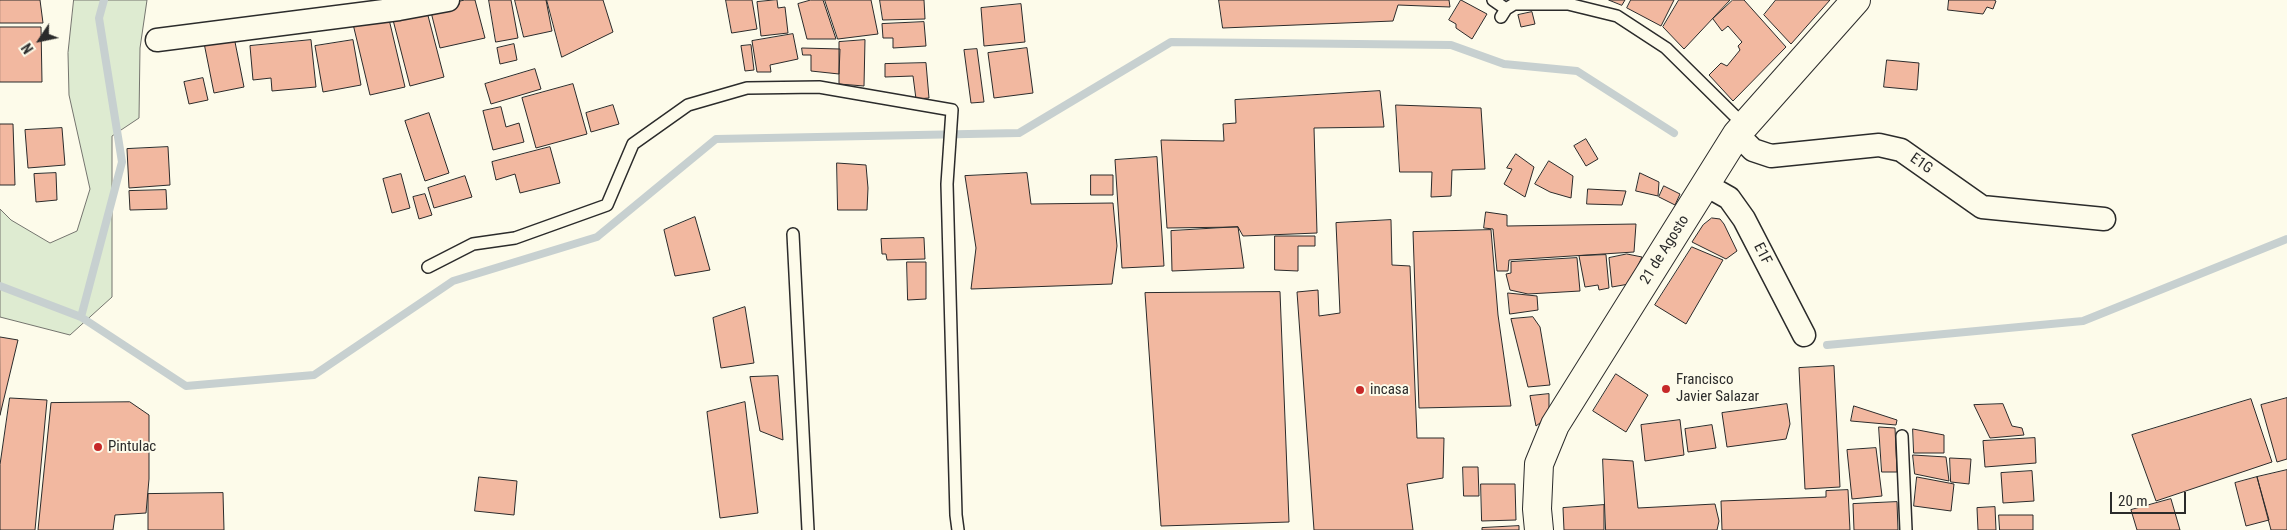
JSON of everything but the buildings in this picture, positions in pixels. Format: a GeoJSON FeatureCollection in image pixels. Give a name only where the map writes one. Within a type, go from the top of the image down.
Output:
{"type":"FeatureCollection","features":[{"type":"Feature","properties":{"kind":"street"},"geometry":{"type":"LineString","coordinates":[[157,40],[399,9],[448,0]]}},
{"type":"Feature","properties":{"kind":"street","name":"21 de Agosto"},"geometry":{"type":"LineString","coordinates":[[1539,530],[1537,509],[1539,464],[1555,426],[1740,129],[1856,0]]}},
{"type":"Feature","properties":{"kind":"street","name":"E1G"},"geometry":{"type":"LineString","coordinates":[[1740,129],[1753,150],[1771,156],[1879,145],[1900,150],[1982,207],[2104,219]]}},
{"type":"Feature","properties":{"kind":"street","name":"E1F"},"geometry":{"type":"LineString","coordinates":[[1706,185],[1729,198],[1744,219],[1804,335]]}},
{"type":"Feature","properties":{"kind":"lane"},"geometry":{"type":"LineString","coordinates":[[1493,0],[1503,13],[1514,4],[1568,4],[1617,16],[1666,48],[1740,129]]}},
{"type":"Feature","properties":{"kind":"lane"},"geometry":{"type":"LineString","coordinates":[[428,267],[472,244],[515,238],[607,205],[633,144],[688,105],[747,88],[819,87],[952,110],[947,184],[956,515],[958,530]]}},
{"type":"Feature","properties":{"kind":"lane"},"geometry":{"type":"LineString","coordinates":[[793,234],[808,530]]}},
{"type":"Feature","properties":{"kind":"lane"},"geometry":{"type":"LineString","coordinates":[[1902,436],[1906,530]]}},
{"type":"Feature","properties":{"kind":"green space"},"geometry":{"type":"Polygon","coordinates":[[[74,0],[147,0],[140,48],[139,118],[112,136],[112,297],[70,335],[0,317],[0,209],[11,220],[50,243],[77,231],[90,189],[69,95],[68,53],[74,0]]]}},
{"type":"Feature","properties":{"kind":"waterway"},"geometry":{"type":"LineString","coordinates":[[81,317],[122,162],[99,18],[104,0]]}},
{"type":"Feature","properties":{"kind":"waterway"},"geometry":{"type":"LineString","coordinates":[[0,286],[81,317],[186,386],[314,375],[453,281],[597,237],[716,139],[1019,133],[1171,42],[1451,45],[1504,64],[1577,71],[1674,133]]}},
{"type":"Feature","properties":{"kind":"waterway"},"geometry":{"type":"LineString","coordinates":[[1827,345],[2083,321],[2287,239]]}},
{"type":"Feature","properties":{"kind":"place","name":"Francisco Javier Salazar"},"geometry":{"type":"Point","coordinates":[1666,389]}},
{"type":"Feature","properties":{"kind":"place","name":"incasa"},"geometry":{"type":"Point","coordinates":[1360,390]}},
{"type":"Feature","properties":{"kind":"place","name":"Pintulac"},"geometry":{"type":"Point","coordinates":[98,447]}}]}
